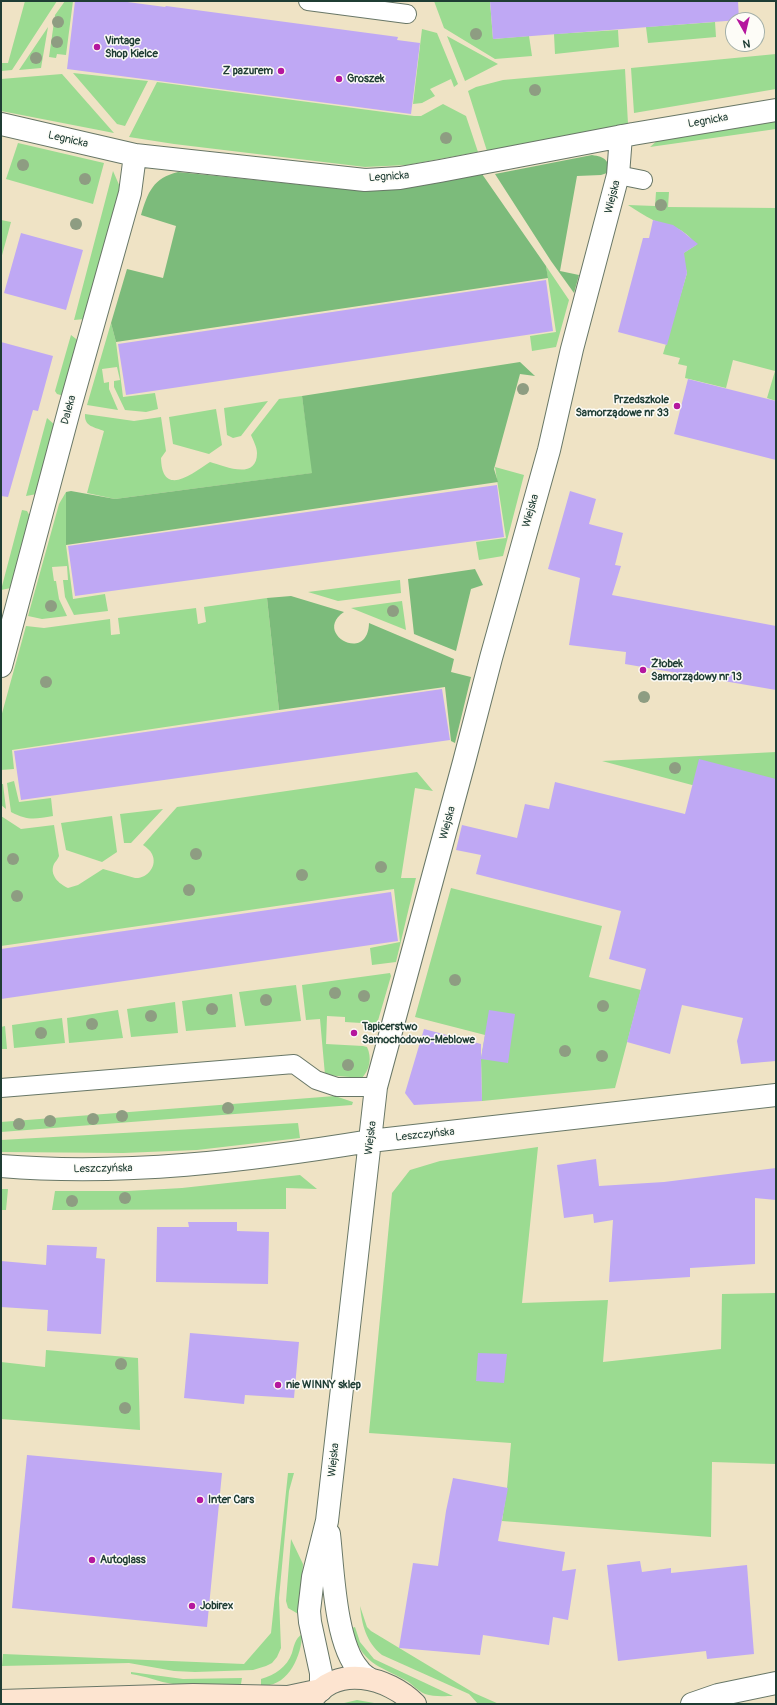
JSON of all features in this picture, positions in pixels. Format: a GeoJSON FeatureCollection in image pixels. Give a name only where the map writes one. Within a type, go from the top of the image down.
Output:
{"type":"FeatureCollection","features":[{"type":"Feature","properties":{"kind":"street","name":"Legnicka"},"geometry":{"type":"LineString","coordinates":[[1,124],[135,155],[365,180],[400,178],[621,136],[776,110]]}},
{"type":"Feature","properties":{"kind":"street","name":"Wiejska"},"geometry":{"type":"LineString","coordinates":[[315,1697],[321,1673],[309,1611],[313,1577],[327,1521],[376,1087],[491,658],[549,450],[572,349],[618,175],[621,136]]}},
{"type":"Feature","properties":{"kind":"street","name":"Daleka"},"geometry":{"type":"LineString","coordinates":[[1,666],[70,407],[130,193],[135,155]]}},
{"type":"Feature","properties":{"kind":"street","name":"Leszczyńska"},"geometry":{"type":"LineString","coordinates":[[1,1166],[92,1169],[174,1167],[302,1152],[370,1141],[776,1095]]}},
{"type":"Feature","properties":{"kind":"street","name":"Wiejska"},"geometry":{"type":"LineString","coordinates":[[327,1521],[339,1618],[343,1635],[350,1655],[359,1670],[368,1678]]}},
{"type":"Feature","properties":{"kind":"street"},"geometry":{"type":"LineString","coordinates":[[1,1701],[194,1695],[288,1697],[306,1694],[315,1697],[334,1682],[357,1677],[368,1678],[397,1690],[415,1704]]}},
{"type":"Feature","properties":{"kind":"street"},"geometry":{"type":"LineString","coordinates":[[692,1704],[718,1695],[776,1683]]}},
{"type":"Feature","properties":{"kind":"street"},"geometry":{"type":"LineString","coordinates":[[133,1697],[167,1704]]}},
{"type":"Feature","properties":{"kind":"lane"},"geometry":{"type":"LineString","coordinates":[[308,1],[407,14]]}},
{"type":"Feature","properties":{"kind":"lane"},"geometry":{"type":"LineString","coordinates":[[618,175],[643,180]]}},
{"type":"Feature","properties":{"kind":"lane"},"geometry":{"type":"LineString","coordinates":[[1,1088],[294,1064],[316,1080],[337,1087],[376,1087]]}},
{"type":"Feature","properties":{"kind":"green space"},"geometry":{"type":"Polygon","coordinates":[[[25,1],[57,1],[12,70],[1,71],[1,63],[8,63],[25,1]]]}},
{"type":"Feature","properties":{"kind":"green space"},"geometry":{"type":"Polygon","coordinates":[[[65,1],[73,1],[66,55],[57,54],[56,58],[49,57],[55,15],[65,1]]]}},
{"type":"Feature","properties":{"kind":"green space"},"geometry":{"type":"Polygon","coordinates":[[[434,1],[490,1],[493,39],[529,36],[532,56],[495,59],[444,28],[434,1]]]}},
{"type":"Feature","properties":{"kind":"green space"},"geometry":{"type":"Polygon","coordinates":[[[715,22],[716,37],[648,43],[646,27],[715,22]]]}},
{"type":"Feature","properties":{"kind":"green space"},"geometry":{"type":"Polygon","coordinates":[[[48,27],[41,68],[19,70],[48,27]]]}},
{"type":"Feature","properties":{"kind":"green space"},"geometry":{"type":"Polygon","coordinates":[[[422,29],[437,33],[458,84],[454,87],[451,79],[430,89],[435,96],[422,103],[413,104],[422,29]]]}},
{"type":"Feature","properties":{"kind":"green space"},"geometry":{"type":"Polygon","coordinates":[[[618,30],[619,47],[555,54],[554,34],[618,30]]]}},
{"type":"Feature","properties":{"kind":"green space"},"geometry":{"type":"Polygon","coordinates":[[[447,36],[498,64],[465,81],[447,36]]]}},
{"type":"Feature","properties":{"kind":"green space"},"geometry":{"type":"Polygon","coordinates":[[[776,54],[776,89],[634,113],[631,68],[776,54]]]}},
{"type":"Feature","properties":{"kind":"green space"},"geometry":{"type":"Polygon","coordinates":[[[625,69],[628,124],[487,151],[468,91],[476,87],[503,80],[625,69]]]}},
{"type":"Feature","properties":{"kind":"green space"},"geometry":{"type":"Polygon","coordinates":[[[73,73],[148,81],[125,126],[117,124],[73,73]]]}},
{"type":"Feature","properties":{"kind":"green space"},"geometry":{"type":"Polygon","coordinates":[[[62,74],[114,133],[1,111],[1,79],[62,74]]]}},
{"type":"Feature","properties":{"kind":"green space"},"geometry":{"type":"Polygon","coordinates":[[[157,82],[414,116],[421,116],[443,104],[466,116],[478,152],[407,165],[365,167],[174,144],[129,137],[157,82]]]}},
{"type":"Feature","properties":{"kind":"green space"},"geometry":{"type":"Polygon","coordinates":[[[776,121],[776,129],[650,147],[659,139],[776,121]]]}},
{"type":"Feature","properties":{"kind":"green space"},"geometry":{"type":"Polygon","coordinates":[[[18,143],[104,163],[93,204],[6,179],[18,143]]]}},
{"type":"Feature","properties":{"kind":"green space"},"geometry":{"type":"Polygon","coordinates":[[[592,155],[606,160],[608,169],[607,173],[601,175],[577,176],[560,271],[579,275],[574,293],[551,261],[495,174],[592,155]]]}},
{"type":"Feature","properties":{"kind":"green space"},"geometry":{"type":"Polygon","coordinates":[[[113,171],[120,187],[85,319],[74,320],[113,171]]]}},
{"type":"Feature","properties":{"kind":"green space"},"geometry":{"type":"Polygon","coordinates":[[[178,172],[363,191],[408,188],[482,174],[546,266],[548,278],[116,342],[111,323],[127,269],[163,278],[176,226],[141,215],[146,199],[157,182],[178,172]]]}},
{"type":"Feature","properties":{"kind":"green space"},"geometry":{"type":"Polygon","coordinates":[[[656,192],[669,192],[668,207],[776,208],[776,401],[767,398],[775,371],[733,360],[726,388],[685,378],[687,366],[678,364],[680,358],[663,354],[687,273],[682,254],[696,245],[686,234],[677,228],[653,220],[628,205],[655,206],[656,192]]]}},
{"type":"Feature","properties":{"kind":"green space"},"geometry":{"type":"Polygon","coordinates":[[[1,220],[11,222],[1,259],[1,220]]]}},
{"type":"Feature","properties":{"kind":"green space"},"geometry":{"type":"Polygon","coordinates":[[[546,266],[569,300],[556,347],[532,351],[530,336],[556,332],[546,266]]]}},
{"type":"Feature","properties":{"kind":"green space"},"geometry":{"type":"Polygon","coordinates":[[[111,323],[116,342],[123,397],[155,393],[158,409],[146,412],[125,410],[114,387],[114,381],[120,380],[117,367],[102,369],[104,383],[109,382],[109,389],[118,410],[87,405],[111,323]]]}},
{"type":"Feature","properties":{"kind":"green space"},"geometry":{"type":"Polygon","coordinates":[[[71,335],[80,342],[64,396],[57,394],[55,391],[71,335]]]}},
{"type":"Feature","properties":{"kind":"green space"},"geometry":{"type":"Polygon","coordinates":[[[520,362],[535,376],[520,374],[494,469],[498,482],[66,545],[66,492],[71,491],[115,499],[312,473],[302,396],[520,362]]]}},
{"type":"Feature","properties":{"kind":"green space"},"geometry":{"type":"Polygon","coordinates":[[[302,396],[313,473],[115,499],[87,493],[104,431],[88,424],[86,422],[85,414],[134,421],[161,417],[166,451],[161,458],[163,470],[167,477],[172,480],[179,480],[187,477],[210,462],[239,470],[252,467],[256,462],[257,453],[256,446],[251,435],[279,399],[302,396]]]}},
{"type":"Feature","properties":{"kind":"green space"},"geometry":{"type":"Polygon","coordinates":[[[268,401],[241,436],[233,438],[227,435],[224,408],[268,401]]]}},
{"type":"Feature","properties":{"kind":"green space"},"geometry":{"type":"Polygon","coordinates":[[[216,409],[222,445],[209,454],[173,444],[169,417],[216,409]]]}},
{"type":"Feature","properties":{"kind":"green space"},"geometry":{"type":"Polygon","coordinates":[[[47,418],[56,426],[37,494],[26,496],[47,418]]]}},
{"type":"Feature","properties":{"kind":"green space"},"geometry":{"type":"Polygon","coordinates":[[[495,467],[524,475],[503,556],[479,560],[476,542],[506,538],[495,467]]]}},
{"type":"Feature","properties":{"kind":"green space"},"geometry":{"type":"Polygon","coordinates":[[[66,492],[66,545],[73,599],[105,594],[108,611],[74,615],[65,597],[63,580],[68,580],[67,566],[52,567],[59,599],[67,616],[42,619],[28,616],[59,504],[66,492]]]}},
{"type":"Feature","properties":{"kind":"green space"},"geometry":{"type":"Polygon","coordinates":[[[22,510],[27,511],[31,518],[11,588],[1,590],[22,510]]]}},
{"type":"Feature","properties":{"kind":"green space"},"geometry":{"type":"Polygon","coordinates":[[[475,569],[483,585],[471,589],[456,651],[414,634],[408,579],[475,569]]]}},
{"type":"Feature","properties":{"kind":"green space"},"geometry":{"type":"Polygon","coordinates":[[[400,580],[401,593],[338,601],[308,592],[400,580]]]}},
{"type":"Feature","properties":{"kind":"green space"},"geometry":{"type":"Polygon","coordinates":[[[291,596],[344,612],[336,620],[334,628],[338,636],[344,641],[352,644],[360,642],[366,635],[369,623],[454,659],[451,672],[471,677],[455,743],[451,741],[445,687],[279,710],[267,598],[291,596]]]}},
{"type":"Feature","properties":{"kind":"green space"},"geometry":{"type":"Polygon","coordinates":[[[267,598],[279,710],[12,750],[14,769],[1,770],[1,717],[26,626],[44,628],[110,619],[111,635],[120,634],[118,618],[196,608],[198,624],[206,622],[204,607],[267,598]]]}},
{"type":"Feature","properties":{"kind":"green space"},"geometry":{"type":"Polygon","coordinates":[[[402,601],[406,630],[351,608],[402,601]]]}},
{"type":"Feature","properties":{"kind":"green space"},"geometry":{"type":"Polygon","coordinates":[[[776,752],[776,779],[692,785],[602,761],[776,752]]]}},
{"type":"Feature","properties":{"kind":"green space"},"geometry":{"type":"Polygon","coordinates":[[[417,772],[433,791],[415,788],[401,878],[416,878],[396,962],[372,965],[370,948],[400,942],[394,889],[1,946],[1,816],[21,829],[54,825],[59,856],[54,864],[53,872],[58,882],[68,888],[78,885],[103,869],[135,878],[139,878],[147,874],[154,863],[152,854],[143,845],[177,807],[417,772]]]}},
{"type":"Feature","properties":{"kind":"green space"},"geometry":{"type":"Polygon","coordinates":[[[14,781],[19,802],[51,798],[53,816],[27,818],[11,812],[7,783],[14,781]]]}},
{"type":"Feature","properties":{"kind":"green space"},"geometry":{"type":"Polygon","coordinates":[[[1,784],[3,784],[6,809],[1,805],[1,784]]]}},
{"type":"Feature","properties":{"kind":"green space"},"geometry":{"type":"Polygon","coordinates":[[[163,809],[131,843],[124,843],[120,814],[163,809]]]}},
{"type":"Feature","properties":{"kind":"green space"},"geometry":{"type":"Polygon","coordinates":[[[112,816],[117,852],[102,862],[66,850],[61,823],[112,816]]]}},
{"type":"Feature","properties":{"kind":"green space"},"geometry":{"type":"Polygon","coordinates":[[[451,888],[602,926],[589,977],[641,990],[615,1088],[482,1101],[481,1059],[485,1035],[415,1017],[451,888]]]}},
{"type":"Feature","properties":{"kind":"green space"},"geometry":{"type":"Polygon","coordinates":[[[390,973],[391,976],[377,1024],[345,1022],[345,1017],[327,1016],[326,1044],[367,1047],[370,1059],[365,1075],[362,1078],[325,1075],[320,1019],[306,1020],[302,985],[390,973]]]}},
{"type":"Feature","properties":{"kind":"green space"},"geometry":{"type":"Polygon","coordinates":[[[296,985],[301,1021],[245,1026],[239,992],[296,985]]]}},
{"type":"Feature","properties":{"kind":"green space"},"geometry":{"type":"Polygon","coordinates":[[[232,994],[236,1027],[186,1031],[182,1001],[232,994]]]}},
{"type":"Feature","properties":{"kind":"green space"},"geometry":{"type":"Polygon","coordinates":[[[175,1002],[178,1033],[131,1037],[127,1009],[175,1002]]]}},
{"type":"Feature","properties":{"kind":"green space"},"geometry":{"type":"Polygon","coordinates":[[[118,1010],[123,1038],[69,1043],[67,1018],[118,1010]]]}},
{"type":"Feature","properties":{"kind":"green space"},"geometry":{"type":"Polygon","coordinates":[[[62,1018],[65,1043],[14,1048],[12,1025],[62,1018]]]}},
{"type":"Feature","properties":{"kind":"green space"},"geometry":{"type":"Polygon","coordinates":[[[5,1026],[7,1049],[1,1049],[1,1027],[5,1026]]]}},
{"type":"Feature","properties":{"kind":"green space"},"geometry":{"type":"Polygon","coordinates":[[[335,1096],[353,1102],[352,1105],[1,1132],[1,1122],[335,1096]]]}},
{"type":"Feature","properties":{"kind":"green space"},"geometry":{"type":"Polygon","coordinates":[[[298,1123],[300,1138],[197,1150],[123,1153],[1,1152],[1,1140],[298,1123]]]}},
{"type":"Feature","properties":{"kind":"green space"},"geometry":{"type":"Polygon","coordinates":[[[538,1147],[522,1303],[608,1300],[603,1362],[721,1349],[722,1294],[776,1293],[776,1464],[712,1462],[711,1537],[502,1521],[511,1443],[369,1433],[392,1193],[410,1170],[440,1161],[538,1147]]]}},
{"type":"Feature","properties":{"kind":"green space"},"geometry":{"type":"Polygon","coordinates":[[[300,1175],[317,1189],[286,1188],[286,1209],[52,1210],[55,1191],[128,1191],[182,1188],[300,1175]]]}},
{"type":"Feature","properties":{"kind":"green space"},"geometry":{"type":"Polygon","coordinates":[[[1,1189],[8,1189],[6,1210],[1,1210],[1,1189]]]}},
{"type":"Feature","properties":{"kind":"green space"},"geometry":{"type":"Polygon","coordinates":[[[46,1350],[138,1358],[140,1430],[1,1419],[1,1362],[45,1367],[46,1350]]]}},
{"type":"Feature","properties":{"kind":"green space"},"geometry":{"type":"Polygon","coordinates":[[[288,1473],[294,1473],[289,1491],[279,1598],[281,1648],[277,1657],[272,1663],[253,1670],[195,1672],[174,1671],[129,1663],[2,1666],[3,1654],[244,1664],[271,1633],[288,1473]]]}},
{"type":"Feature","properties":{"kind":"green space"},"geometry":{"type":"Polygon","coordinates":[[[291,1539],[303,1564],[300,1615],[288,1608],[286,1601],[291,1539]]]}},
{"type":"Feature","properties":{"kind":"green space"},"geometry":{"type":"Polygon","coordinates":[[[360,1606],[367,1627],[371,1631],[474,1693],[499,1704],[478,1704],[469,1694],[382,1655],[372,1645],[366,1633],[360,1606]]]}},
{"type":"Feature","properties":{"kind":"green space"},"geometry":{"type":"Polygon","coordinates":[[[355,1627],[360,1642],[374,1659],[453,1696],[435,1696],[425,1694],[407,1681],[379,1667],[360,1649],[352,1628],[355,1627]]]}},
{"type":"Feature","properties":{"kind":"green space"},"geometry":{"type":"Polygon","coordinates":[[[302,1634],[299,1652],[291,1669],[278,1682],[270,1685],[261,1685],[261,1679],[276,1673],[284,1666],[290,1658],[296,1640],[302,1634]]]}},
{"type":"Feature","properties":{"kind":"green space"},"geometry":{"type":"Polygon","coordinates":[[[131,1672],[183,1679],[242,1678],[241,1684],[190,1686],[168,1683],[131,1674],[131,1672]]]}},
{"type":"Feature","properties":{"kind":"green space"},"geometry":{"type":"Polygon","coordinates":[[[357,1700],[380,1704],[340,1704],[357,1700]]]}},
{"type":"Feature","properties":{"kind":"building"},"geometry":{"type":"Polygon","coordinates":[[[75,1],[120,1],[166,6],[398,37],[397,40],[420,43],[411,114],[67,69],[75,1]]]}},
{"type":"Feature","properties":{"kind":"building"},"geometry":{"type":"Polygon","coordinates":[[[490,1],[738,1],[739,12],[725,12],[725,21],[493,39],[490,1]]]}},
{"type":"Feature","properties":{"kind":"building"},"geometry":{"type":"Polygon","coordinates":[[[653,220],[673,225],[698,244],[684,253],[687,273],[667,345],[618,332],[643,238],[649,238],[653,220]]]}},
{"type":"Feature","properties":{"kind":"building"},"geometry":{"type":"Polygon","coordinates":[[[21,233],[83,250],[66,310],[4,293],[21,233]]]}},
{"type":"Feature","properties":{"kind":"building"},"geometry":{"type":"Polygon","coordinates":[[[546,280],[553,331],[126,395],[118,344],[546,280]]]}},
{"type":"Feature","properties":{"kind":"building"},"geometry":{"type":"Polygon","coordinates":[[[1,342],[53,356],[38,411],[33,410],[8,497],[1,496],[1,342]]]}},
{"type":"Feature","properties":{"kind":"building"},"geometry":{"type":"Polygon","coordinates":[[[688,379],[776,401],[776,460],[674,434],[688,379]]]}},
{"type":"Feature","properties":{"kind":"building"},"geometry":{"type":"Polygon","coordinates":[[[497,485],[504,537],[75,596],[68,546],[497,485]]]}},
{"type":"Feature","properties":{"kind":"building"},"geometry":{"type":"Polygon","coordinates":[[[570,491],[596,499],[589,524],[623,533],[615,565],[621,566],[612,595],[776,626],[776,690],[625,664],[626,652],[569,645],[580,578],[548,569],[570,491]]]}},
{"type":"Feature","properties":{"kind":"building"},"geometry":{"type":"Polygon","coordinates":[[[442,689],[450,740],[21,800],[14,751],[442,689]]]}},
{"type":"Feature","properties":{"kind":"building"},"geometry":{"type":"Polygon","coordinates":[[[699,759],[776,779],[776,1061],[741,1064],[737,1041],[743,1018],[682,1005],[670,1054],[627,1042],[646,969],[609,959],[621,911],[476,874],[481,855],[456,850],[462,825],[517,838],[525,804],[549,809],[555,782],[685,814],[699,759]]]}},
{"type":"Feature","properties":{"kind":"building"},"geometry":{"type":"Polygon","coordinates":[[[391,892],[398,941],[1,999],[1,949],[391,892]]]}},
{"type":"Feature","properties":{"kind":"building"},"geometry":{"type":"Polygon","coordinates":[[[489,1010],[515,1014],[508,1063],[481,1059],[482,1101],[414,1105],[405,1093],[424,1029],[481,1044],[481,1058],[489,1010]]]}},
{"type":"Feature","properties":{"kind":"building"},"geometry":{"type":"Polygon","coordinates":[[[596,1159],[599,1186],[664,1182],[776,1168],[776,1200],[755,1198],[755,1264],[690,1268],[690,1277],[609,1282],[613,1220],[594,1223],[593,1214],[564,1218],[557,1165],[596,1159]]]}},
{"type":"Feature","properties":{"kind":"building"},"geometry":{"type":"Polygon","coordinates":[[[188,1222],[237,1222],[237,1231],[269,1232],[268,1284],[156,1282],[157,1227],[189,1227],[188,1222]]]}},
{"type":"Feature","properties":{"kind":"building"},"geometry":{"type":"Polygon","coordinates":[[[47,1245],[97,1247],[96,1258],[105,1259],[101,1334],[47,1331],[48,1310],[1,1307],[1,1261],[46,1265],[47,1245]]]}},
{"type":"Feature","properties":{"kind":"building"},"geometry":{"type":"Polygon","coordinates":[[[190,1333],[299,1342],[294,1398],[245,1395],[244,1404],[184,1398],[190,1333]]]}},
{"type":"Feature","properties":{"kind":"building"},"geometry":{"type":"Polygon","coordinates":[[[478,1353],[507,1354],[504,1383],[476,1381],[478,1353]]]}},
{"type":"Feature","properties":{"kind":"building"},"geometry":{"type":"Polygon","coordinates":[[[27,1455],[222,1473],[207,1627],[12,1608],[27,1455]]]}},
{"type":"Feature","properties":{"kind":"building"},"geometry":{"type":"Polygon","coordinates":[[[453,1478],[508,1488],[498,1541],[565,1552],[562,1571],[576,1569],[568,1620],[553,1617],[549,1645],[483,1635],[480,1655],[399,1648],[413,1563],[438,1566],[446,1511],[453,1478]]]}},
{"type":"Feature","properties":{"kind":"building"},"geometry":{"type":"Polygon","coordinates":[[[640,1561],[642,1572],[671,1568],[671,1573],[747,1565],[754,1654],[707,1659],[706,1651],[618,1661],[607,1565],[640,1561]]]}},
{"type":"Feature","properties":{"kind":"place","name":"Vintage Shop Kielce"},"geometry":{"type":"Point","coordinates":[97,47]}},
{"type":"Feature","properties":{"kind":"place","name":"Z pazurem"},"geometry":{"type":"Point","coordinates":[281,71]}},
{"type":"Feature","properties":{"kind":"place","name":"Groszek"},"geometry":{"type":"Point","coordinates":[339,79]}},
{"type":"Feature","properties":{"kind":"place","name":"Przedszkole Samorządowe nr 33"},"geometry":{"type":"Point","coordinates":[677,406]}},
{"type":"Feature","properties":{"kind":"place","name":"Żłobek Samorządowy nr 13"},"geometry":{"type":"Point","coordinates":[643,670]}},
{"type":"Feature","properties":{"kind":"place","name":"Tapicerstwo Samochodowo-Meblowe"},"geometry":{"type":"Point","coordinates":[354,1033]}},
{"type":"Feature","properties":{"kind":"place","name":"nie WINNY sklep"},"geometry":{"type":"Point","coordinates":[278,1385]}},
{"type":"Feature","properties":{"kind":"place","name":"Inter Cars"},"geometry":{"type":"Point","coordinates":[200,1500]}},
{"type":"Feature","properties":{"kind":"place","name":"Autoglass"},"geometry":{"type":"Point","coordinates":[92,1560]}},
{"type":"Feature","properties":{"kind":"place","name":"Jobirex"},"geometry":{"type":"Point","coordinates":[192,1606]}}]}
